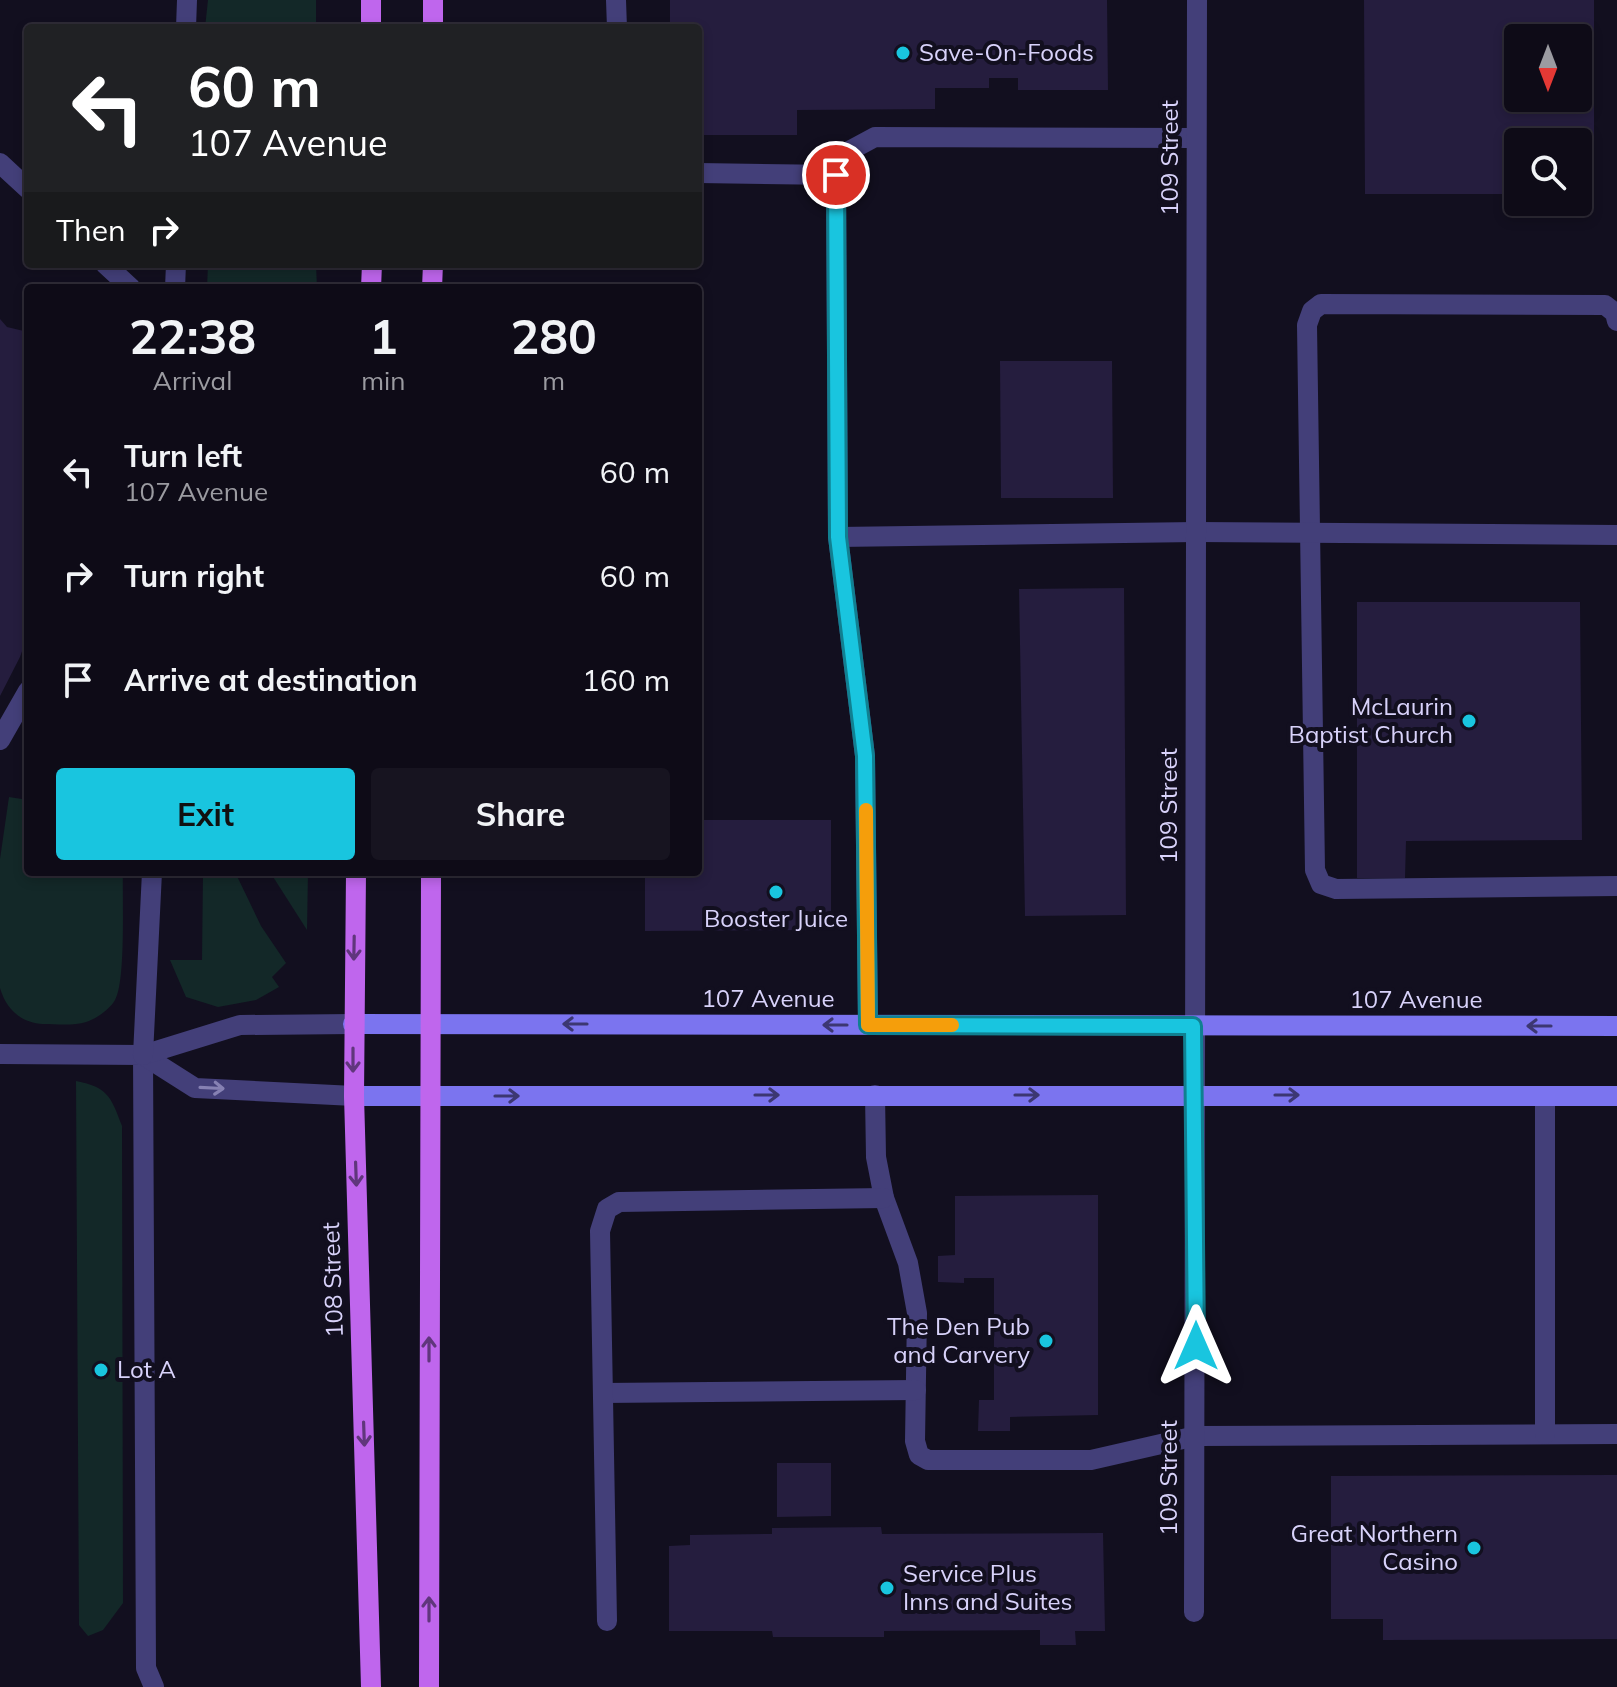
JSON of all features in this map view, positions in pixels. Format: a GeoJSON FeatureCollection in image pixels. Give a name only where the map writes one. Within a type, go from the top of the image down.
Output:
{"type":"FeatureCollection","features":[{"type":"Feature","properties":{"kind":"main road"},"geometry":{"type":"LineString","coordinates":[[371,0],[371,24]]}},
{"type":"Feature","properties":{"kind":"main road"},"geometry":{"type":"LineString","coordinates":[[433,0],[433,24]]}},
{"type":"Feature","properties":{"kind":"main road","name":"108 Street"},"geometry":{"type":"LineString","coordinates":[[356,876],[354,1096],[371,1687]]}},
{"type":"Feature","properties":{"kind":"main road"},"geometry":{"type":"LineString","coordinates":[[429,1687],[431,876]]}},
{"type":"Feature","properties":{"kind":"main road","name":"107 Avenue"},"geometry":{"type":"LineString","coordinates":[[353,1024],[1617,1026]]}},
{"type":"Feature","properties":{"kind":"main road"},"geometry":{"type":"LineString","coordinates":[[354,1096],[1617,1096]]}},
{"type":"Feature","properties":{"kind":"street"},"geometry":{"type":"LineString","coordinates":[[186,24],[187,0]]}},
{"type":"Feature","properties":{"kind":"street"},"geometry":{"type":"LineString","coordinates":[[616,0],[617,24]]}},
{"type":"Feature","properties":{"kind":"street","name":"109 Street"},"geometry":{"type":"LineString","coordinates":[[1194,1612],[1197,0]]}},
{"type":"Feature","properties":{"kind":"street"},"geometry":{"type":"LineString","coordinates":[[868,1025],[865,756],[838,537],[836,175],[849,151],[875,137],[1196,138]]}},
{"type":"Feature","properties":{"kind":"street"},"geometry":{"type":"LineString","coordinates":[[5,166],[24,185]]}},
{"type":"Feature","properties":{"kind":"street"},"geometry":{"type":"LineString","coordinates":[[702,173],[836,175]]}},
{"type":"Feature","properties":{"kind":"street"},"geometry":{"type":"LineString","coordinates":[[109,268],[127,284]]}},
{"type":"Feature","properties":{"kind":"street"},"geometry":{"type":"LineString","coordinates":[[1617,321],[1615,313],[1605,305],[1321,304],[1312,311],[1307,325],[1315,870],[1321,884],[1336,889],[1617,886]]}},
{"type":"Feature","properties":{"kind":"street"},"geometry":{"type":"LineString","coordinates":[[838,537],[1196,532],[1617,535]]}},
{"type":"Feature","properties":{"kind":"street"},"geometry":{"type":"LineString","coordinates":[[0,740],[24,698]]}},
{"type":"Feature","properties":{"kind":"street"},"geometry":{"type":"LineString","coordinates":[[152,876],[143,1055],[146,1668],[154,1687]]}},
{"type":"Feature","properties":{"kind":"street","name":"107 Avenue"},"geometry":{"type":"LineString","coordinates":[[143,1055],[240,1025],[353,1024]]}},
{"type":"Feature","properties":{"kind":"street"},"geometry":{"type":"LineString","coordinates":[[0,1054],[143,1055],[195,1088],[354,1096]]}},
{"type":"Feature","properties":{"kind":"street"},"geometry":{"type":"LineString","coordinates":[[875,1095],[876,1157],[884,1198],[908,1263],[917,1313],[915,1441],[919,1455],[928,1460],[1091,1460],[1196,1436],[1617,1434]]}},
{"type":"Feature","properties":{"kind":"street"},"geometry":{"type":"LineString","coordinates":[[1545,1097],[1545,1434]]}},
{"type":"Feature","properties":{"kind":"street"},"geometry":{"type":"LineString","coordinates":[[607,1621],[600,1231],[607,1209],[619,1202],[884,1198]]}},
{"type":"Feature","properties":{"kind":"street"},"geometry":{"type":"LineString","coordinates":[[603,1393],[916,1390]]}},
{"type":"Feature","properties":{"kind":"green space"},"geometry":{"type":"Polygon","coordinates":[[[208,0],[316,0],[316,24],[205,24],[208,0]]]}},
{"type":"Feature","properties":{"kind":"green space"},"geometry":{"type":"Polygon","coordinates":[[[208,268],[316,268],[317,284],[207,284],[208,268]]]}},
{"type":"Feature","properties":{"kind":"green space"},"geometry":{"type":"Polygon","coordinates":[[[9,797],[24,799],[24,876],[123,876],[121,976],[115,1000],[98,1016],[76,1024],[35,1023],[21,1018],[6,1002],[0,988],[0,859],[9,797]]]}},
{"type":"Feature","properties":{"kind":"green space"},"geometry":{"type":"Polygon","coordinates":[[[203,876],[237,876],[261,926],[286,963],[272,977],[279,987],[256,1000],[218,1007],[186,997],[170,960],[202,960],[203,876]]]}},
{"type":"Feature","properties":{"kind":"green space"},"geometry":{"type":"Polygon","coordinates":[[[273,876],[308,876],[307,930],[273,876]]]}},
{"type":"Feature","properties":{"kind":"green space"},"geometry":{"type":"Polygon","coordinates":[[[76,1081],[102,1090],[115,1108],[122,1126],[123,1603],[103,1630],[88,1636],[79,1625],[76,1081]]]}},
{"type":"Feature","properties":{"kind":"building","name":"Save-On-Foods"},"geometry":{"type":"Polygon","coordinates":[[[670,0],[1107,0],[1108,90],[1018,90],[1018,78],[989,78],[989,88],[935,88],[935,109],[797,110],[797,135],[702,135],[702,24],[670,24],[670,0]]]}},
{"type":"Feature","properties":{"kind":"building"},"geometry":{"type":"Polygon","coordinates":[[[1364,0],[1594,0],[1594,194],[1592,128],[1504,128],[1504,194],[1365,194],[1364,0]]]}},
{"type":"Feature","properties":{"kind":"building"},"geometry":{"type":"Polygon","coordinates":[[[0,319],[7,327],[24,331],[24,646],[0,696],[0,319]]]}},
{"type":"Feature","properties":{"kind":"building"},"geometry":{"type":"Polygon","coordinates":[[[1000,361],[1112,361],[1113,498],[1001,498],[1000,361]]]}},
{"type":"Feature","properties":{"kind":"building"},"geometry":{"type":"Polygon","coordinates":[[[1124,588],[1126,915],[1025,916],[1019,589],[1124,588]]]}},
{"type":"Feature","properties":{"kind":"building","name":"McLaurin Baptist Church"},"geometry":{"type":"Polygon","coordinates":[[[1357,602],[1580,602],[1582,840],[1406,841],[1405,878],[1357,878],[1357,602]]]}},
{"type":"Feature","properties":{"kind":"building"},"geometry":{"type":"Polygon","coordinates":[[[702,820],[831,820],[831,930],[645,931],[645,876],[702,876],[702,820]]]}},
{"type":"Feature","properties":{"kind":"building","name":"The Den Pub and Carvery"},"geometry":{"type":"Polygon","coordinates":[[[1098,1195],[1098,1415],[1010,1417],[1010,1431],[978,1431],[979,1400],[994,1400],[994,1278],[964,1278],[964,1283],[938,1282],[938,1256],[955,1255],[955,1196],[1098,1195]]]}},
{"type":"Feature","properties":{"kind":"building"},"geometry":{"type":"Polygon","coordinates":[[[777,1463],[831,1463],[831,1516],[777,1517],[777,1463]]]}},
{"type":"Feature","properties":{"kind":"building","name":"Great Northern Casino"},"geometry":{"type":"Polygon","coordinates":[[[1617,1475],[1617,1639],[1383,1640],[1383,1619],[1331,1619],[1331,1476],[1617,1475]]]}},
{"type":"Feature","properties":{"kind":"building","name":"Service Plus Inns and Suites"},"geometry":{"type":"Polygon","coordinates":[[[881,1527],[882,1534],[1103,1533],[1105,1631],[1075,1631],[1076,1645],[1040,1645],[1040,1630],[884,1631],[884,1637],[773,1637],[772,1631],[669,1631],[669,1546],[690,1545],[690,1535],[772,1534],[772,1528],[881,1527]]]}},
{"type":"Feature","properties":{"kind":"slow traffic"},"geometry":{"type":"LineString","coordinates":[[866,810],[868,1025],[952,1025]]}},
{"type":"Feature","properties":{"kind":"place","name":"Save-On-Foods"},"geometry":{"type":"Point","coordinates":[903,53]}},
{"type":"Feature","properties":{"kind":"place","name":"McLaurin Baptist Church"},"geometry":{"type":"Point","coordinates":[1469,721]}},
{"type":"Feature","properties":{"kind":"place","name":"Booster Juice"},"geometry":{"type":"Point","coordinates":[776,892]}},
{"type":"Feature","properties":{"kind":"place","name":"The Den Pub and Carvery"},"geometry":{"type":"Point","coordinates":[1046,1341]}},
{"type":"Feature","properties":{"kind":"place","name":"Lot A"},"geometry":{"type":"Point","coordinates":[101,1370]}},
{"type":"Feature","properties":{"kind":"place","name":"Great Northern Casino"},"geometry":{"type":"Point","coordinates":[1474,1548]}},
{"type":"Feature","properties":{"kind":"place","name":"Service Plus Inns and Suites"},"geometry":{"type":"Point","coordinates":[887,1588]}},
{"type":"Feature","properties":{"kind":"route"},"geometry":{"type":"LineString","coordinates":[[836,175],[838,537],[865,756],[868,1025],[1193,1026],[1196,1346]]}}]}
